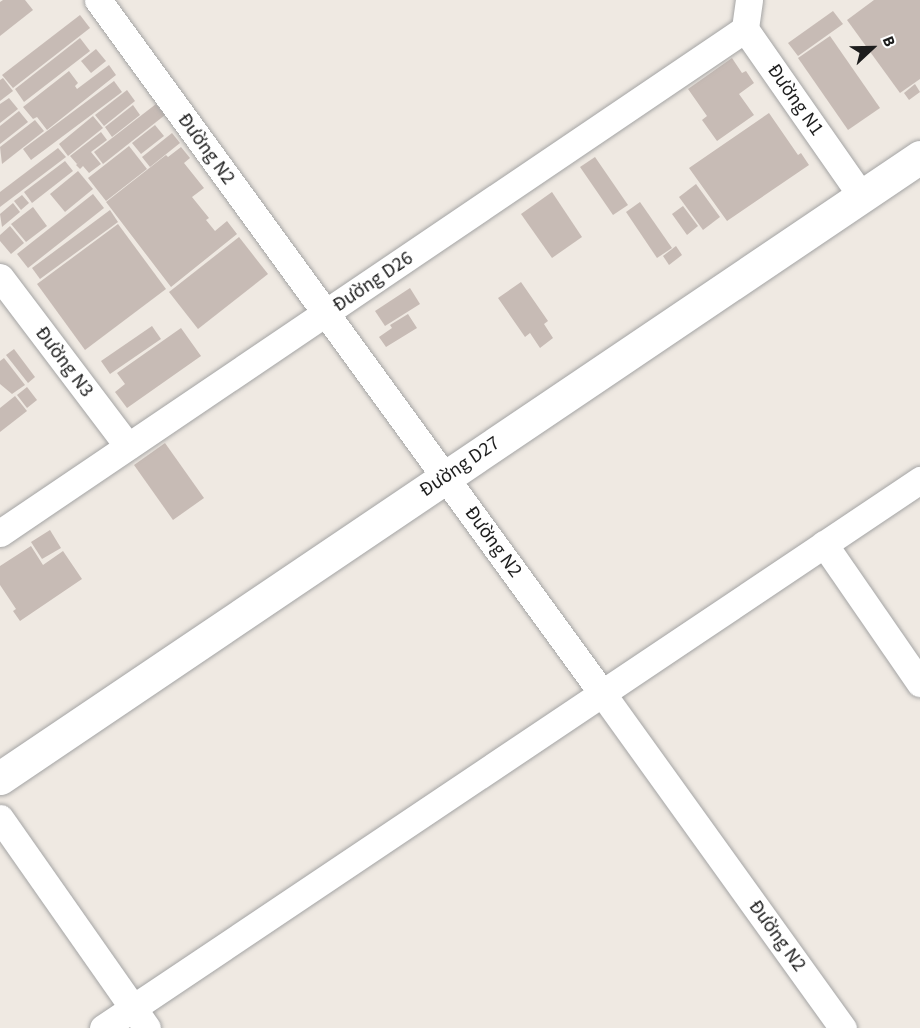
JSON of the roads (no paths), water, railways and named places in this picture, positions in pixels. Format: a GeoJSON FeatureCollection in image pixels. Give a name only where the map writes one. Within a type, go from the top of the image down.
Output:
{"type":"FeatureCollection","features":[{"type":"Feature","properties":{"kind":"street","name":"Đường N2"},"geometry":{"type":"LineString","coordinates":[[98,0],[843,1028]]}},
{"type":"Feature","properties":{"kind":"street"},"geometry":{"type":"LineString","coordinates":[[745,29],[749,0]]}},
{"type":"Feature","properties":{"kind":"street","name":"Đường D26"},"geometry":{"type":"LineString","coordinates":[[0,533],[745,29]]}},
{"type":"Feature","properties":{"kind":"street","name":"Đường N1"},"geometry":{"type":"LineString","coordinates":[[745,29],[861,195]]}},
{"type":"Feature","properties":{"kind":"street","name":"Đường D27"},"geometry":{"type":"LineString","coordinates":[[0,778],[920,156]]}},
{"type":"Feature","properties":{"kind":"street","name":"Đường N3"},"geometry":{"type":"LineString","coordinates":[[0,277],[128,447]]}},
{"type":"Feature","properties":{"kind":"street"},"geometry":{"type":"LineString","coordinates":[[103,1028],[140,1018],[602,693],[920,480]]}},
{"type":"Feature","properties":{"kind":"street"},"geometry":{"type":"LineString","coordinates":[[824,544],[920,683]]}},
{"type":"Feature","properties":{"kind":"street"},"geometry":{"type":"LineString","coordinates":[[0,818],[140,1018]]}}]}
